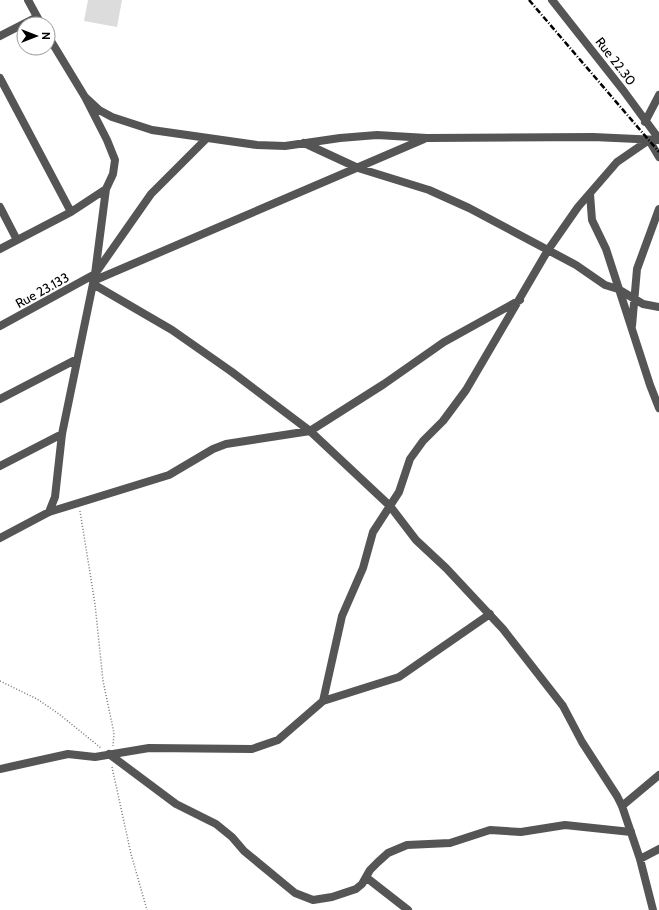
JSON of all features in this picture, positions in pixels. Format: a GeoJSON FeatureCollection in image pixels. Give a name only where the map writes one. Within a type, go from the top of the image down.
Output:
{"type":"FeatureCollection","features":[{"type":"Feature","properties":{"kind":"street"},"geometry":{"type":"LineString","coordinates":[[28,0],[37,16]]}},
{"type":"Feature","properties":{"kind":"street","name":"Rue 22.30"},"geometry":{"type":"LineString","coordinates":[[552,0],[623,90],[659,140]]}},
{"type":"Feature","properties":{"kind":"street"},"geometry":{"type":"LineString","coordinates":[[0,36],[16,29]]}},
{"type":"Feature","properties":{"kind":"street"},"geometry":{"type":"LineString","coordinates":[[49,512],[55,497],[62,434],[94,280],[106,189],[112,174],[114,160],[107,140],[85,97],[56,49]]}},
{"type":"Feature","properties":{"kind":"street"},"geometry":{"type":"LineString","coordinates":[[0,78],[71,212]]}},
{"type":"Feature","properties":{"kind":"street"},"geometry":{"type":"LineString","coordinates":[[646,122],[659,95]]}},
{"type":"Feature","properties":{"kind":"street"},"geometry":{"type":"LineString","coordinates":[[85,97],[99,110],[135,125],[166,134],[257,146],[304,144],[362,136],[427,138],[593,137],[659,140]]}},
{"type":"Feature","properties":{"kind":"street","name":"Rue 23.133"},"geometry":{"type":"LineString","coordinates":[[0,326],[94,280],[427,138]]}},
{"type":"Feature","properties":{"kind":"street"},"geometry":{"type":"LineString","coordinates":[[94,280],[151,194],[206,139]]}},
{"type":"Feature","properties":{"kind":"street"},"geometry":{"type":"LineString","coordinates":[[649,140],[659,157]]}},
{"type":"Feature","properties":{"kind":"street"},"geometry":{"type":"LineString","coordinates":[[323,701],[342,616],[363,568],[373,532],[399,492],[410,459],[416,450],[454,407],[479,370],[548,250],[590,194],[617,162],[649,140]]}},
{"type":"Feature","properties":{"kind":"street"},"geometry":{"type":"LineString","coordinates":[[304,144],[358,168],[429,190],[469,208],[586,271],[605,285],[618,289],[643,304],[659,307]]}},
{"type":"Feature","properties":{"kind":"street"},"geometry":{"type":"LineString","coordinates":[[0,249],[71,212],[106,189]]}},
{"type":"Feature","properties":{"kind":"street"},"geometry":{"type":"LineString","coordinates":[[590,194],[592,220],[606,249],[631,329],[659,408]]}},
{"type":"Feature","properties":{"kind":"street"},"geometry":{"type":"LineString","coordinates":[[0,207],[17,240]]}},
{"type":"Feature","properties":{"kind":"street"},"geometry":{"type":"LineString","coordinates":[[631,329],[637,269],[659,209]]}},
{"type":"Feature","properties":{"kind":"street"},"geometry":{"type":"LineString","coordinates":[[94,280],[172,330],[238,376],[310,431],[390,506],[416,540],[446,568],[490,614],[527,658],[563,706],[582,742],[622,806],[640,859],[653,910]]}},
{"type":"Feature","properties":{"kind":"street"},"geometry":{"type":"LineString","coordinates":[[0,538],[49,512],[105,493],[169,475],[214,449],[226,444],[310,431],[384,384],[450,338],[520,300]]}},
{"type":"Feature","properties":{"kind":"street"},"geometry":{"type":"LineString","coordinates":[[0,399],[77,359]]}},
{"type":"Feature","properties":{"kind":"street"},"geometry":{"type":"LineString","coordinates":[[0,466],[62,434]]}},
{"type":"Feature","properties":{"kind":"street"},"geometry":{"type":"LineString","coordinates":[[0,769],[68,754],[95,757],[157,748],[252,749],[278,740],[287,734],[323,701],[398,676],[490,614]]}},
{"type":"Feature","properties":{"kind":"street"},"geometry":{"type":"LineString","coordinates":[[109,754],[176,804],[216,824],[232,837],[244,851],[295,893],[313,900],[332,897],[356,889],[367,878],[370,870],[378,862],[398,848],[415,844],[450,843],[490,830],[521,832],[565,825],[631,832]]}},
{"type":"Feature","properties":{"kind":"street"},"geometry":{"type":"LineString","coordinates":[[622,806],[659,775]]}},
{"type":"Feature","properties":{"kind":"street"},"geometry":{"type":"LineString","coordinates":[[640,859],[659,849]]}},
{"type":"Feature","properties":{"kind":"street"},"geometry":{"type":"LineString","coordinates":[[367,878],[408,910]]}},
{"type":"Feature","properties":{"kind":"path"},"geometry":{"type":"LineString","coordinates":[[79,503],[95,604],[103,681],[114,733],[114,745],[109,754]]}},
{"type":"Feature","properties":{"kind":"path"},"geometry":{"type":"LineString","coordinates":[[0,681],[37,699],[54,710],[109,754],[131,854],[147,910]]}},
{"type":"Feature","properties":{"kind":"shaded area"},"geometry":{"type":"Polygon","coordinates":[[[88,0],[122,0],[117,27],[84,21],[88,0]]]}},
{"type":"Feature","properties":{"kind":"railway"},"geometry":{"type":"LineString","coordinates":[[529,0],[659,152]]}}]}
